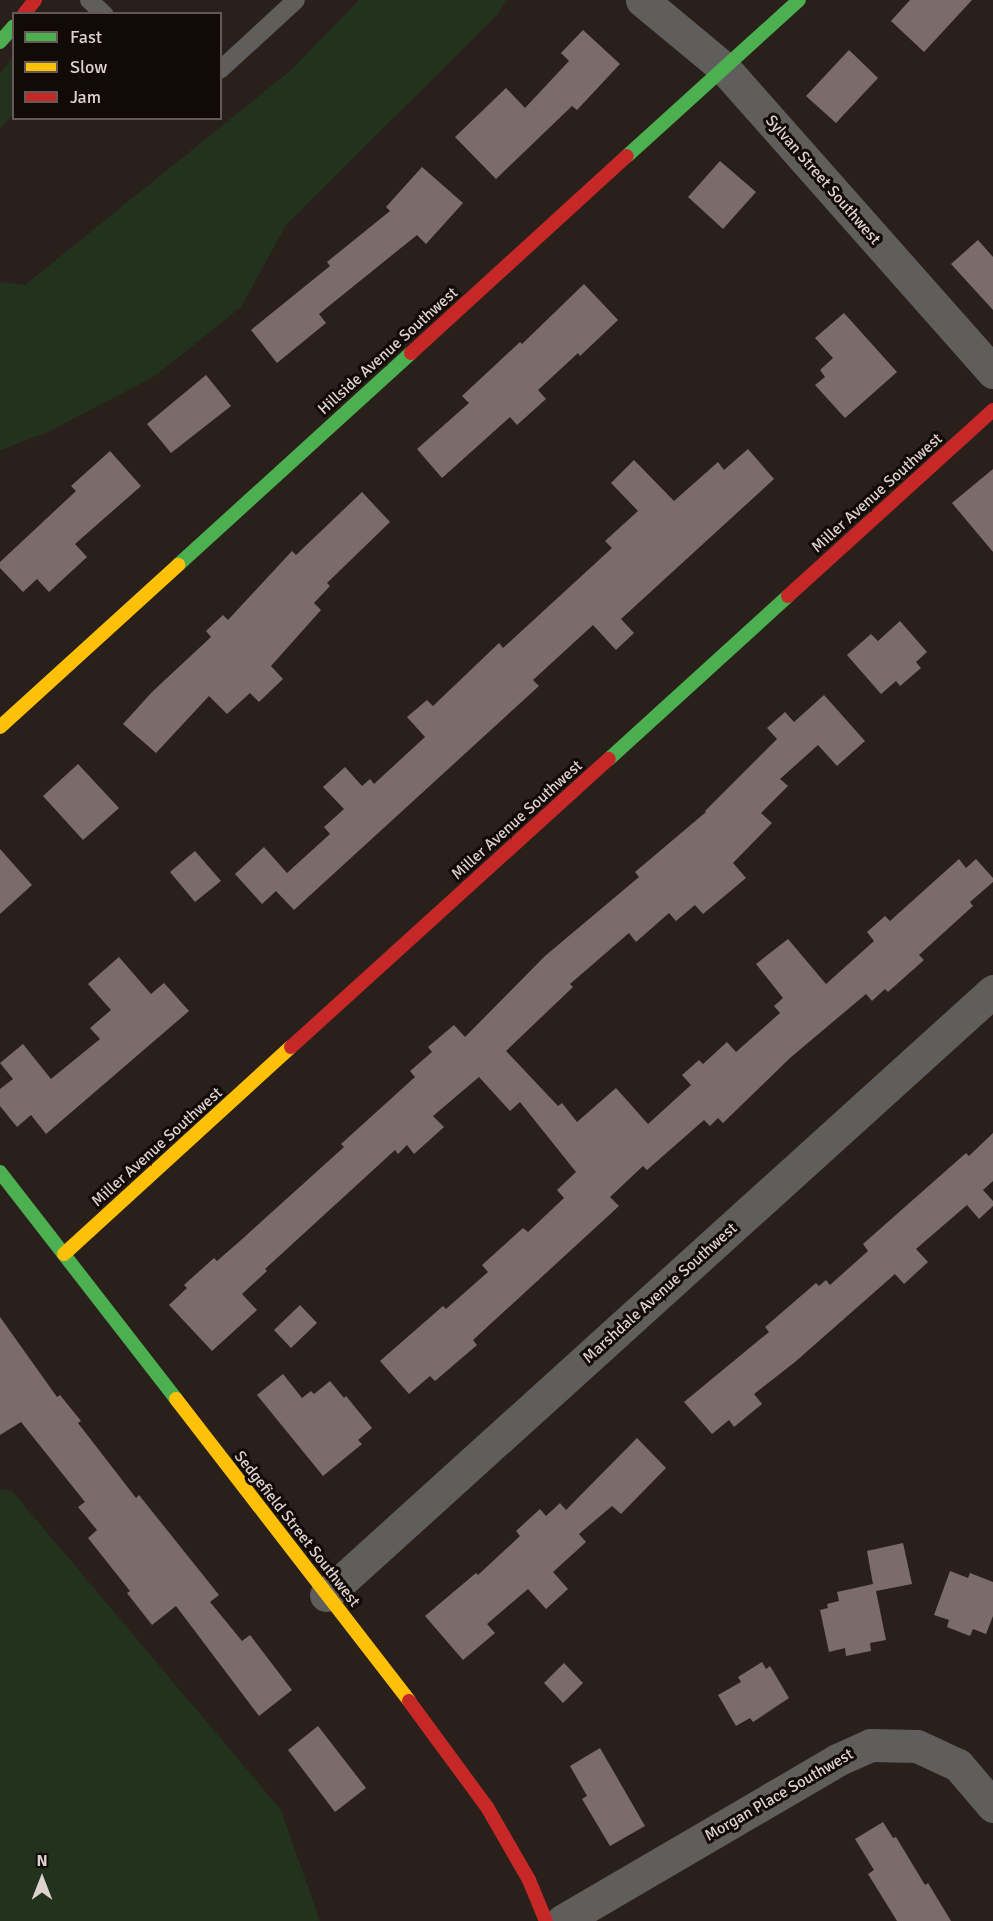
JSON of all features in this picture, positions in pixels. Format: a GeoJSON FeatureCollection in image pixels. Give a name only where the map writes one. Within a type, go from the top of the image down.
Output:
{"type":"FeatureCollection","features":[{"type":"Feature","properties":{"kind":"street"},"geometry":{"type":"LineString","coordinates":[[26,12],[35,0]]}},
{"type":"Feature","properties":{"kind":"street","name":"Sylvan Street Southwest"},"geometry":{"type":"LineString","coordinates":[[642,0],[724,68],[993,372]]}},
{"type":"Feature","properties":{"kind":"street","name":"Hillside Avenue Southwest"},"geometry":{"type":"LineString","coordinates":[[0,727],[798,0]]}},
{"type":"Feature","properties":{"kind":"street"},"geometry":{"type":"LineString","coordinates":[[0,42],[12,28]]}},
{"type":"Feature","properties":{"kind":"street","name":"Miller Avenue Southwest"},"geometry":{"type":"LineString","coordinates":[[64,1254],[993,410]]}},
{"type":"Feature","properties":{"kind":"street","name":"Marshdale Avenue Southwest"},"geometry":{"type":"LineString","coordinates":[[327,1595],[993,991]]}},
{"type":"Feature","properties":{"kind":"street","name":"Sedgefield Street Southwest"},"geometry":{"type":"LineString","coordinates":[[0,1172],[445,1747],[487,1807],[529,1880],[546,1921]]}},
{"type":"Feature","properties":{"kind":"street","name":"Morgan Place Southwest"},"geometry":{"type":"LineString","coordinates":[[562,1921],[837,1760],[870,1745],[917,1746],[958,1766],[993,1806]]}},
{"type":"Feature","properties":{"kind":"lane"},"geometry":{"type":"LineString","coordinates":[[89,0],[102,12]]}},
{"type":"Feature","properties":{"kind":"lane"},"geometry":{"type":"LineString","coordinates":[[222,68],[296,0]]}},
{"type":"Feature","properties":{"kind":"green space"},"geometry":{"type":"Polygon","coordinates":[[[359,0],[506,0],[498,14],[286,225],[241,307],[155,376],[48,432],[0,450],[0,282],[25,285],[291,70],[359,0]]]}},
{"type":"Feature","properties":{"kind":"green space"},"geometry":{"type":"Polygon","coordinates":[[[12,58],[12,115],[0,129],[0,74],[12,58]]]}},
{"type":"Feature","properties":{"kind":"green space"},"geometry":{"type":"Polygon","coordinates":[[[0,1489],[12,1491],[281,1810],[320,1921],[0,1921],[0,1489]]]}},
{"type":"Feature","properties":{"kind":"building"},"geometry":{"type":"Polygon","coordinates":[[[910,0],[972,0],[924,52],[891,21],[910,0]]]}},
{"type":"Feature","properties":{"kind":"building"},"geometry":{"type":"Polygon","coordinates":[[[583,30],[620,64],[577,110],[572,106],[496,179],[455,137],[506,88],[525,108],[569,61],[561,53],[583,30]]]}},
{"type":"Feature","properties":{"kind":"building"},"geometry":{"type":"Polygon","coordinates":[[[849,50],[878,78],[836,123],[806,96],[849,50]]]}},
{"type":"Feature","properties":{"kind":"building"},"geometry":{"type":"Polygon","coordinates":[[[720,161],[756,192],[723,229],[688,197],[720,161]]]}},
{"type":"Feature","properties":{"kind":"building"},"geometry":{"type":"Polygon","coordinates":[[[422,167],[463,203],[426,244],[417,235],[319,314],[326,323],[277,363],[251,330],[330,266],[327,262],[390,211],[386,207],[422,167]]]}},
{"type":"Feature","properties":{"kind":"building"},"geometry":{"type":"Polygon","coordinates":[[[978,240],[993,257],[993,310],[951,264],[978,240]]]}},
{"type":"Feature","properties":{"kind":"building"},"geometry":{"type":"Polygon","coordinates":[[[584,284],[618,320],[580,356],[578,353],[538,390],[546,399],[517,425],[510,417],[442,478],[417,449],[469,403],[462,396],[520,342],[522,344],[584,284]]]}},
{"type":"Feature","properties":{"kind":"building"},"geometry":{"type":"Polygon","coordinates":[[[844,313],[897,372],[845,418],[815,385],[825,377],[820,370],[833,358],[815,338],[844,313]]]}},
{"type":"Feature","properties":{"kind":"building"},"geometry":{"type":"Polygon","coordinates":[[[206,375],[231,406],[171,453],[147,424],[206,375]]]}},
{"type":"Feature","properties":{"kind":"building"},"geometry":{"type":"Polygon","coordinates":[[[748,449],[774,479],[621,619],[634,633],[616,650],[593,625],[533,680],[539,686],[294,910],[276,891],[262,904],[235,874],[264,847],[287,873],[330,834],[324,827],[344,809],[323,787],[345,767],[362,786],[370,779],[374,784],[425,737],[407,717],[427,700],[433,706],[499,643],[503,648],[612,548],[605,541],[638,511],[611,483],[634,460],[674,501],[718,462],[724,470],[748,449]]]}},
{"type":"Feature","properties":{"kind":"building"},"geometry":{"type":"Polygon","coordinates":[[[110,451],[141,486],[75,544],[87,557],[49,592],[37,579],[23,592],[0,568],[0,562],[76,491],[71,486],[110,451]]]}},
{"type":"Feature","properties":{"kind":"building"},"geometry":{"type":"Polygon","coordinates":[[[993,469],[993,552],[952,503],[993,469]]]}},
{"type":"Feature","properties":{"kind":"building"},"geometry":{"type":"Polygon","coordinates":[[[362,492],[390,522],[327,583],[330,586],[314,603],[321,610],[271,666],[283,679],[259,702],[250,693],[227,714],[209,696],[156,753],[123,724],[152,692],[211,637],[206,631],[223,615],[228,620],[292,551],[296,555],[362,492]]]}},
{"type":"Feature","properties":{"kind":"building"},"geometry":{"type":"Polygon","coordinates":[[[900,621],[927,652],[916,662],[921,668],[900,686],[896,681],[881,694],[847,655],[871,634],[878,641],[900,621]]]}},
{"type":"Feature","properties":{"kind":"building"},"geometry":{"type":"Polygon","coordinates":[[[824,695],[865,741],[837,766],[818,745],[780,779],[788,786],[761,813],[772,823],[733,863],[746,878],[703,914],[695,905],[676,921],[669,913],[636,942],[629,933],[570,984],[573,987],[506,1051],[558,1106],[562,1103],[577,1122],[616,1088],[648,1124],[691,1085],[682,1075],[699,1060],[703,1064],[727,1042],[736,1052],[780,1013],[774,1006],[783,998],[756,964],[788,939],[826,984],[874,941],[867,932],[885,916],[890,921],[959,859],[966,868],[976,859],[993,878],[993,882],[970,902],[973,906],[919,955],[924,960],[888,992],[885,989],[872,1001],[866,994],[790,1058],[723,1123],[718,1118],[710,1126],[704,1120],[647,1170],[643,1166],[610,1197],[619,1206],[473,1340],[477,1345],[435,1381],[430,1376],[409,1394],[380,1361],[443,1306],[446,1309],[488,1272],[482,1265],[523,1228],[528,1232],[564,1198],[557,1190],[576,1172],[520,1102],[510,1111],[479,1077],[433,1116],[444,1127],[414,1154],[407,1145],[398,1154],[395,1150],[265,1269],[267,1271],[242,1294],[257,1310],[212,1351],[169,1305],[187,1288],[184,1285],[214,1258],[217,1261],[344,1147],[341,1144],[415,1077],[410,1071],[432,1052],[428,1047],[454,1025],[465,1037],[545,956],[639,877],[635,872],[706,812],[777,739],[767,728],[785,712],[794,722],[824,695]]]}},
{"type":"Feature","properties":{"kind":"building"},"geometry":{"type":"Polygon","coordinates":[[[78,764],[119,808],[83,840],[43,796],[78,764]]]}},
{"type":"Feature","properties":{"kind":"building"},"geometry":{"type":"Polygon","coordinates":[[[0,849],[32,885],[0,914],[0,849]]]}},
{"type":"Feature","properties":{"kind":"building"},"geometry":{"type":"Polygon","coordinates":[[[195,851],[221,881],[195,902],[170,872],[195,851]]]}},
{"type":"Feature","properties":{"kind":"building"},"geometry":{"type":"Polygon","coordinates":[[[119,957],[151,994],[164,983],[189,1011],[46,1134],[31,1115],[17,1127],[0,1106],[0,1089],[13,1079],[0,1063],[23,1044],[51,1079],[100,1039],[90,1028],[111,1010],[88,984],[119,957]]]}},
{"type":"Feature","properties":{"kind":"building"},"geometry":{"type":"Polygon","coordinates":[[[993,1133],[993,1181],[983,1190],[993,1201],[993,1206],[979,1219],[967,1205],[916,1249],[928,1262],[904,1284],[895,1274],[795,1362],[754,1394],[762,1404],[734,1427],[729,1420],[712,1434],[684,1402],[769,1332],[765,1327],[816,1283],[819,1286],[826,1280],[830,1285],[868,1251],[863,1244],[966,1153],[969,1156],[993,1133]]]}},
{"type":"Feature","properties":{"kind":"building"},"geometry":{"type":"Polygon","coordinates":[[[300,1305],[317,1323],[291,1348],[274,1330],[300,1305]]]}},
{"type":"Feature","properties":{"kind":"building"},"geometry":{"type":"Polygon","coordinates":[[[0,1317],[57,1397],[60,1395],[81,1421],[78,1423],[136,1498],[139,1495],[219,1595],[210,1602],[242,1641],[250,1635],[292,1690],[259,1716],[176,1606],[152,1625],[127,1593],[130,1591],[88,1538],[97,1530],[78,1507],[85,1502],[21,1422],[0,1435],[0,1317]]]}},
{"type":"Feature","properties":{"kind":"building"},"geometry":{"type":"Polygon","coordinates":[[[283,1374],[302,1398],[311,1391],[314,1394],[330,1381],[344,1398],[346,1396],[372,1428],[358,1440],[362,1444],[323,1476],[257,1395],[283,1374]]]}},
{"type":"Feature","properties":{"kind":"building"},"geometry":{"type":"Polygon","coordinates":[[[637,1438],[666,1468],[621,1514],[612,1506],[579,1534],[586,1542],[553,1572],[568,1589],[546,1609],[528,1589],[487,1624],[495,1633],[463,1660],[425,1616],[476,1573],[478,1575],[520,1536],[516,1531],[540,1509],[546,1516],[560,1503],[566,1510],[637,1438]]]}},
{"type":"Feature","properties":{"kind":"building"},"geometry":{"type":"Polygon","coordinates":[[[903,1543],[912,1584],[876,1591],[886,1640],[870,1643],[871,1651],[846,1656],[845,1648],[829,1652],[820,1610],[828,1608],[827,1604],[839,1601],[837,1592],[873,1584],[867,1551],[903,1543]]]}},
{"type":"Feature","properties":{"kind":"building"},"geometry":{"type":"Polygon","coordinates":[[[950,1571],[968,1578],[970,1573],[993,1582],[993,1616],[986,1634],[973,1629],[970,1636],[947,1627],[949,1620],[934,1615],[950,1571]]]}},
{"type":"Feature","properties":{"kind":"building"},"geometry":{"type":"Polygon","coordinates":[[[762,1662],[766,1669],[770,1666],[789,1698],[753,1722],[750,1718],[736,1726],[718,1695],[741,1682],[738,1677],[762,1662]]]}},
{"type":"Feature","properties":{"kind":"building"},"geometry":{"type":"Polygon","coordinates":[[[564,1663],[583,1683],[563,1703],[544,1683],[564,1663]]]}},
{"type":"Feature","properties":{"kind":"building"},"geometry":{"type":"Polygon","coordinates":[[[318,1726],[366,1788],[335,1812],[288,1750],[318,1726]]]}},
{"type":"Feature","properties":{"kind":"building"},"geometry":{"type":"Polygon","coordinates":[[[600,1748],[645,1826],[610,1846],[582,1799],[587,1796],[570,1766],[600,1748]]]}},
{"type":"Feature","properties":{"kind":"building"},"geometry":{"type":"Polygon","coordinates":[[[883,1822],[893,1838],[896,1837],[925,1885],[928,1883],[951,1921],[897,1921],[868,1874],[874,1870],[855,1839],[883,1822]]]}},
{"type":"Feature","properties":{"kind":"traffic: fast"},"geometry":{"type":"LineString","coordinates":[[627,156],[799,0]]}},
{"type":"Feature","properties":{"kind":"traffic: fast"},"geometry":{"type":"LineString","coordinates":[[0,42],[12,28]]}},
{"type":"Feature","properties":{"kind":"traffic: fast"},"geometry":{"type":"LineString","coordinates":[[178,565],[411,353]]}},
{"type":"Feature","properties":{"kind":"traffic: fast"},"geometry":{"type":"LineString","coordinates":[[609,759],[788,596]]}},
{"type":"Feature","properties":{"kind":"traffic: fast"},"geometry":{"type":"LineString","coordinates":[[0,1172],[176,1399]]}},
{"type":"Feature","properties":{"kind":"traffic: slow"},"geometry":{"type":"LineString","coordinates":[[0,727],[178,565]]}},
{"type":"Feature","properties":{"kind":"traffic: slow"},"geometry":{"type":"LineString","coordinates":[[64,1254],[291,1047]]}},
{"type":"Feature","properties":{"kind":"traffic: slow"},"geometry":{"type":"LineString","coordinates":[[176,1399],[409,1701]]}},
{"type":"Feature","properties":{"kind":"traffic: jam"},"geometry":{"type":"LineString","coordinates":[[26,12],[35,0]]}},
{"type":"Feature","properties":{"kind":"traffic: jam"},"geometry":{"type":"LineString","coordinates":[[411,353],[627,156]]}},
{"type":"Feature","properties":{"kind":"traffic: jam"},"geometry":{"type":"LineString","coordinates":[[788,596],[993,410]]}},
{"type":"Feature","properties":{"kind":"traffic: jam"},"geometry":{"type":"LineString","coordinates":[[291,1047],[609,759]]}},
{"type":"Feature","properties":{"kind":"traffic: jam"},"geometry":{"type":"LineString","coordinates":[[409,1701],[487,1807],[529,1880],[546,1921]]}}]}
